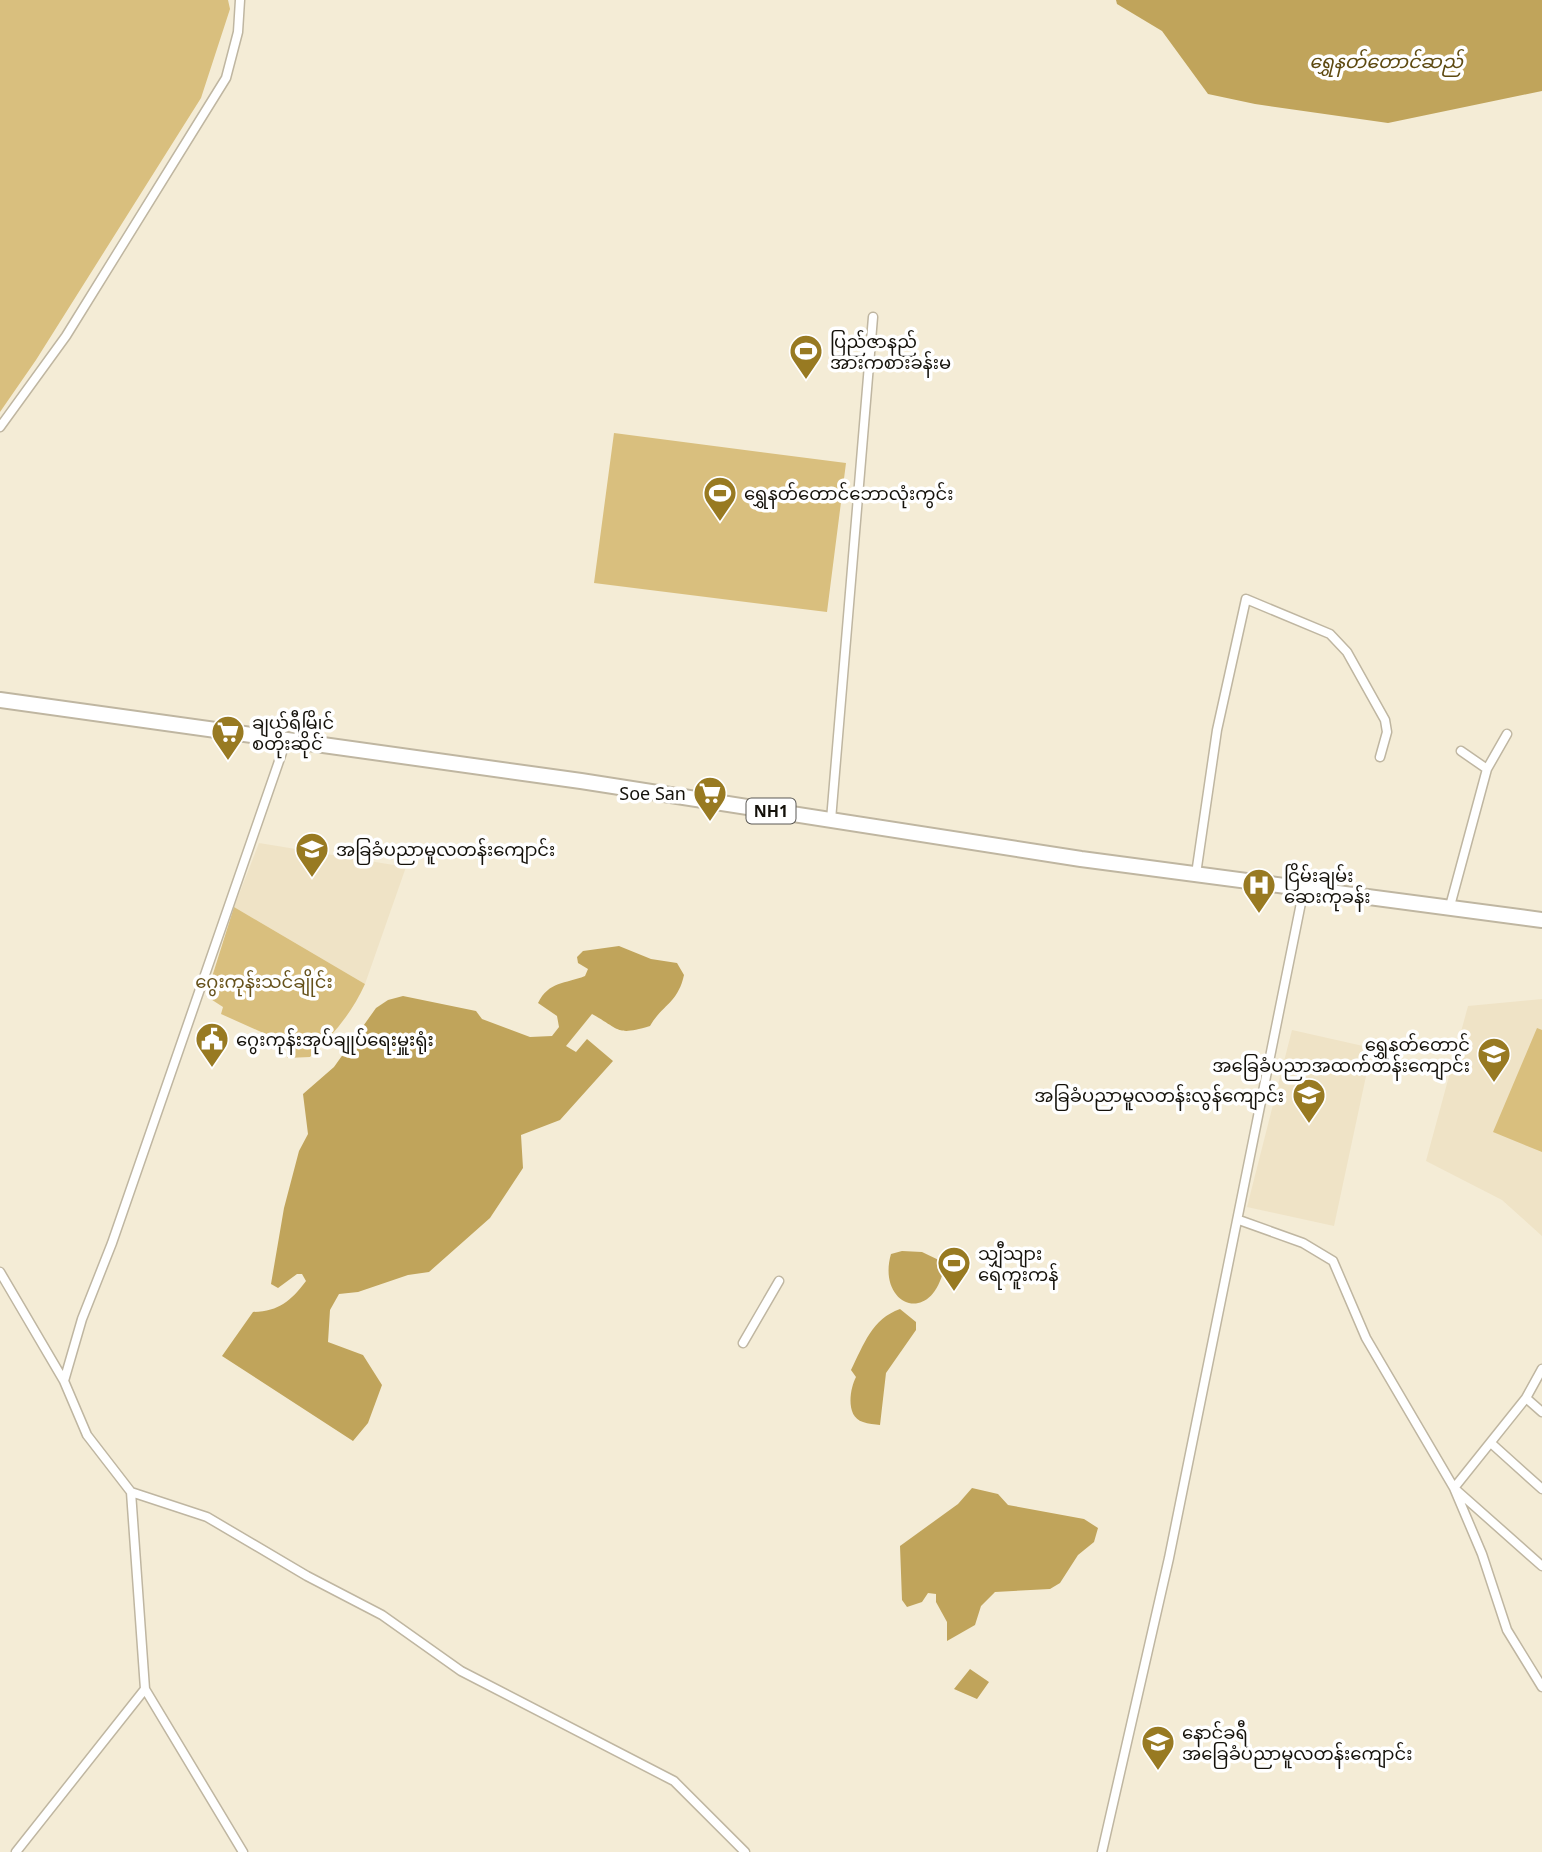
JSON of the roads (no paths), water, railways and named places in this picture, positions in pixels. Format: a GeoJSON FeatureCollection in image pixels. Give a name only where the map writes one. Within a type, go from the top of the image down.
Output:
{"type":"FeatureCollection","features":[{"type":"Feature","properties":{"kind":"highway","name":"NH1"},"geometry":{"type":"LineString","coordinates":[[0,700],[581,781],[1196,874],[1542,920]]}},
{"type":"Feature","properties":{"kind":"street"},"geometry":{"type":"LineString","coordinates":[[0,427],[66,336],[226,78],[238,32],[240,0]]}},
{"type":"Feature","properties":{"kind":"street"},"geometry":{"type":"LineString","coordinates":[[831,820],[873,317]]}},
{"type":"Feature","properties":{"kind":"street"},"geometry":{"type":"LineString","coordinates":[[1196,874],[1217,730],[1247,599],[1330,634],[1347,652],[1385,720],[1387,732],[1380,757]]}},
{"type":"Feature","properties":{"kind":"street"},"geometry":{"type":"LineString","coordinates":[[1450,906],[1487,769],[1507,734]]}},
{"type":"Feature","properties":{"kind":"street"},"geometry":{"type":"LineString","coordinates":[[64,1381],[82,1319],[125,1204],[286,741]]}},
{"type":"Feature","properties":{"kind":"street"},"geometry":{"type":"LineString","coordinates":[[1461,751],[1487,769]]}},
{"type":"Feature","properties":{"kind":"street"},"geometry":{"type":"LineString","coordinates":[[1102,1852],[1169,1558],[1304,888]]}},
{"type":"Feature","properties":{"kind":"street"},"geometry":{"type":"LineString","coordinates":[[1239,1220],[1303,1243],[1333,1261],[1366,1338],[1454,1488],[1482,1555],[1507,1630],[1542,1687]]}},
{"type":"Feature","properties":{"kind":"street"},"geometry":{"type":"LineString","coordinates":[[0,1272],[64,1381],[87,1435],[131,1492],[145,1689],[243,1852]]}},
{"type":"Feature","properties":{"kind":"street"},"geometry":{"type":"LineString","coordinates":[[743,1343],[779,1281]]}},
{"type":"Feature","properties":{"kind":"street"},"geometry":{"type":"LineString","coordinates":[[1454,1488],[1492,1444],[1526,1398],[1542,1369]]}},
{"type":"Feature","properties":{"kind":"street"},"geometry":{"type":"LineString","coordinates":[[1526,1398],[1542,1412]]}},
{"type":"Feature","properties":{"kind":"street"},"geometry":{"type":"LineString","coordinates":[[1492,1444],[1542,1489]]}},
{"type":"Feature","properties":{"kind":"street"},"geometry":{"type":"LineString","coordinates":[[1454,1488],[1542,1566]]}},
{"type":"Feature","properties":{"kind":"street"},"geometry":{"type":"LineString","coordinates":[[131,1492],[207,1517],[307,1576],[382,1615],[461,1671],[674,1780],[745,1852]]}},
{"type":"Feature","properties":{"kind":"street"},"geometry":{"type":"LineString","coordinates":[[16,1852],[66,1785],[145,1689]]}},
{"type":"Feature","properties":{"kind":"water","name":"ရွှေနတ်တောင်ဆည်"},"geometry":{"type":"Polygon","coordinates":[[[1116,0],[1542,0],[1542,91],[1388,123],[1255,104],[1208,94],[1162,31],[1117,4],[1116,0]]]}},
{"type":"Feature","properties":{"kind":"water"},"geometry":{"type":"Polygon","coordinates":[[[619,946],[651,959],[677,963],[684,975],[674,998],[650,1026],[631,1031],[619,1030],[592,1014],[566,1046],[576,1052],[587,1039],[613,1061],[560,1120],[521,1135],[523,1168],[490,1218],[429,1272],[408,1275],[358,1292],[339,1294],[330,1310],[328,1342],[363,1355],[382,1385],[368,1423],[353,1441],[222,1356],[253,1312],[270,1310],[283,1304],[295,1295],[306,1281],[302,1274],[297,1274],[278,1288],[271,1284],[284,1208],[299,1151],[308,1134],[303,1094],[334,1067],[376,1008],[388,1000],[403,996],[476,1011],[482,1019],[530,1037],[552,1036],[559,1027],[557,1016],[538,1003],[542,996],[558,984],[585,976],[588,969],[578,963],[577,957],[583,951],[619,946]]]}},
{"type":"Feature","properties":{"kind":"water"},"geometry":{"type":"Polygon","coordinates":[[[902,1251],[922,1252],[945,1263],[939,1284],[930,1297],[919,1303],[908,1303],[899,1297],[892,1287],[889,1272],[891,1254],[902,1251]]]}},
{"type":"Feature","properties":{"kind":"water"},"geometry":{"type":"Polygon","coordinates":[[[900,1309],[916,1322],[916,1330],[886,1373],[880,1425],[865,1423],[857,1419],[851,1408],[852,1388],[856,1377],[851,1370],[876,1326],[890,1313],[900,1309]]]}},
{"type":"Feature","properties":{"kind":"water"},"geometry":{"type":"Polygon","coordinates":[[[972,1488],[998,1494],[1008,1505],[1084,1519],[1098,1528],[1094,1542],[1078,1555],[1060,1583],[1050,1589],[995,1592],[981,1606],[975,1625],[947,1641],[947,1622],[936,1602],[936,1594],[928,1593],[922,1602],[907,1607],[902,1600],[900,1546],[958,1504],[972,1488]]]}},
{"type":"Feature","properties":{"kind":"water"},"geometry":{"type":"Polygon","coordinates":[[[970,1669],[989,1682],[977,1699],[954,1689],[970,1669]]]}},
{"type":"Feature","properties":{"kind":"place","name":"ပြည်ဇာနည် အားကစားခန်းမ"},"geometry":{"type":"Point","coordinates":[806,381]}},
{"type":"Feature","properties":{"kind":"place","name":"ရွှေနတ်တောင်ဘောလုံးကွင်း"},"geometry":{"type":"Point","coordinates":[720,523]}},
{"type":"Feature","properties":{"kind":"place","name":"ချယ်ရီမြိုင် စတိုးဆိုင်"},"geometry":{"type":"Point","coordinates":[228,762]}},
{"type":"Feature","properties":{"kind":"place","name":"Soe San"},"geometry":{"type":"Point","coordinates":[710,823]}},
{"type":"Feature","properties":{"kind":"place","name":"အခြခံပညာမူလတန်းကျောင်း"},"geometry":{"type":"Point","coordinates":[312,879]}},
{"type":"Feature","properties":{"kind":"place","name":"ငြိမ်းချမ်း ဆေးကုခန်း"},"geometry":{"type":"Point","coordinates":[1259,915]}},
{"type":"Feature","properties":{"kind":"place","name":"ဂွေးကုန်းအုပ်ချုပ်ရေးမှူးရုံး"},"geometry":{"type":"Point","coordinates":[212,1069]}},
{"type":"Feature","properties":{"kind":"place","name":"ရွှေနတ်တောင် အခြေခံပညာအထက်တန်းကျောင်း"},"geometry":{"type":"Point","coordinates":[1494,1084]}},
{"type":"Feature","properties":{"kind":"place","name":"အခြခံပညာမူလတန်းလွန်ကျောင်း"},"geometry":{"type":"Point","coordinates":[1309,1125]}},
{"type":"Feature","properties":{"kind":"place","name":"သျှီသျား ရေကူးကန်"},"geometry":{"type":"Point","coordinates":[954,1293]}},
{"type":"Feature","properties":{"kind":"place","name":"နောင်ခရီ အခြေခံပညာမူလတန်းကျောင်း"},"geometry":{"type":"Point","coordinates":[1158,1772]}},
{"type":"Feature","properties":{"kind":"park label","name":"ဂွေးကုန်းသင်ချိုင်း"},"geometry":{"type":"Point","coordinates":[264,981]}}]}
